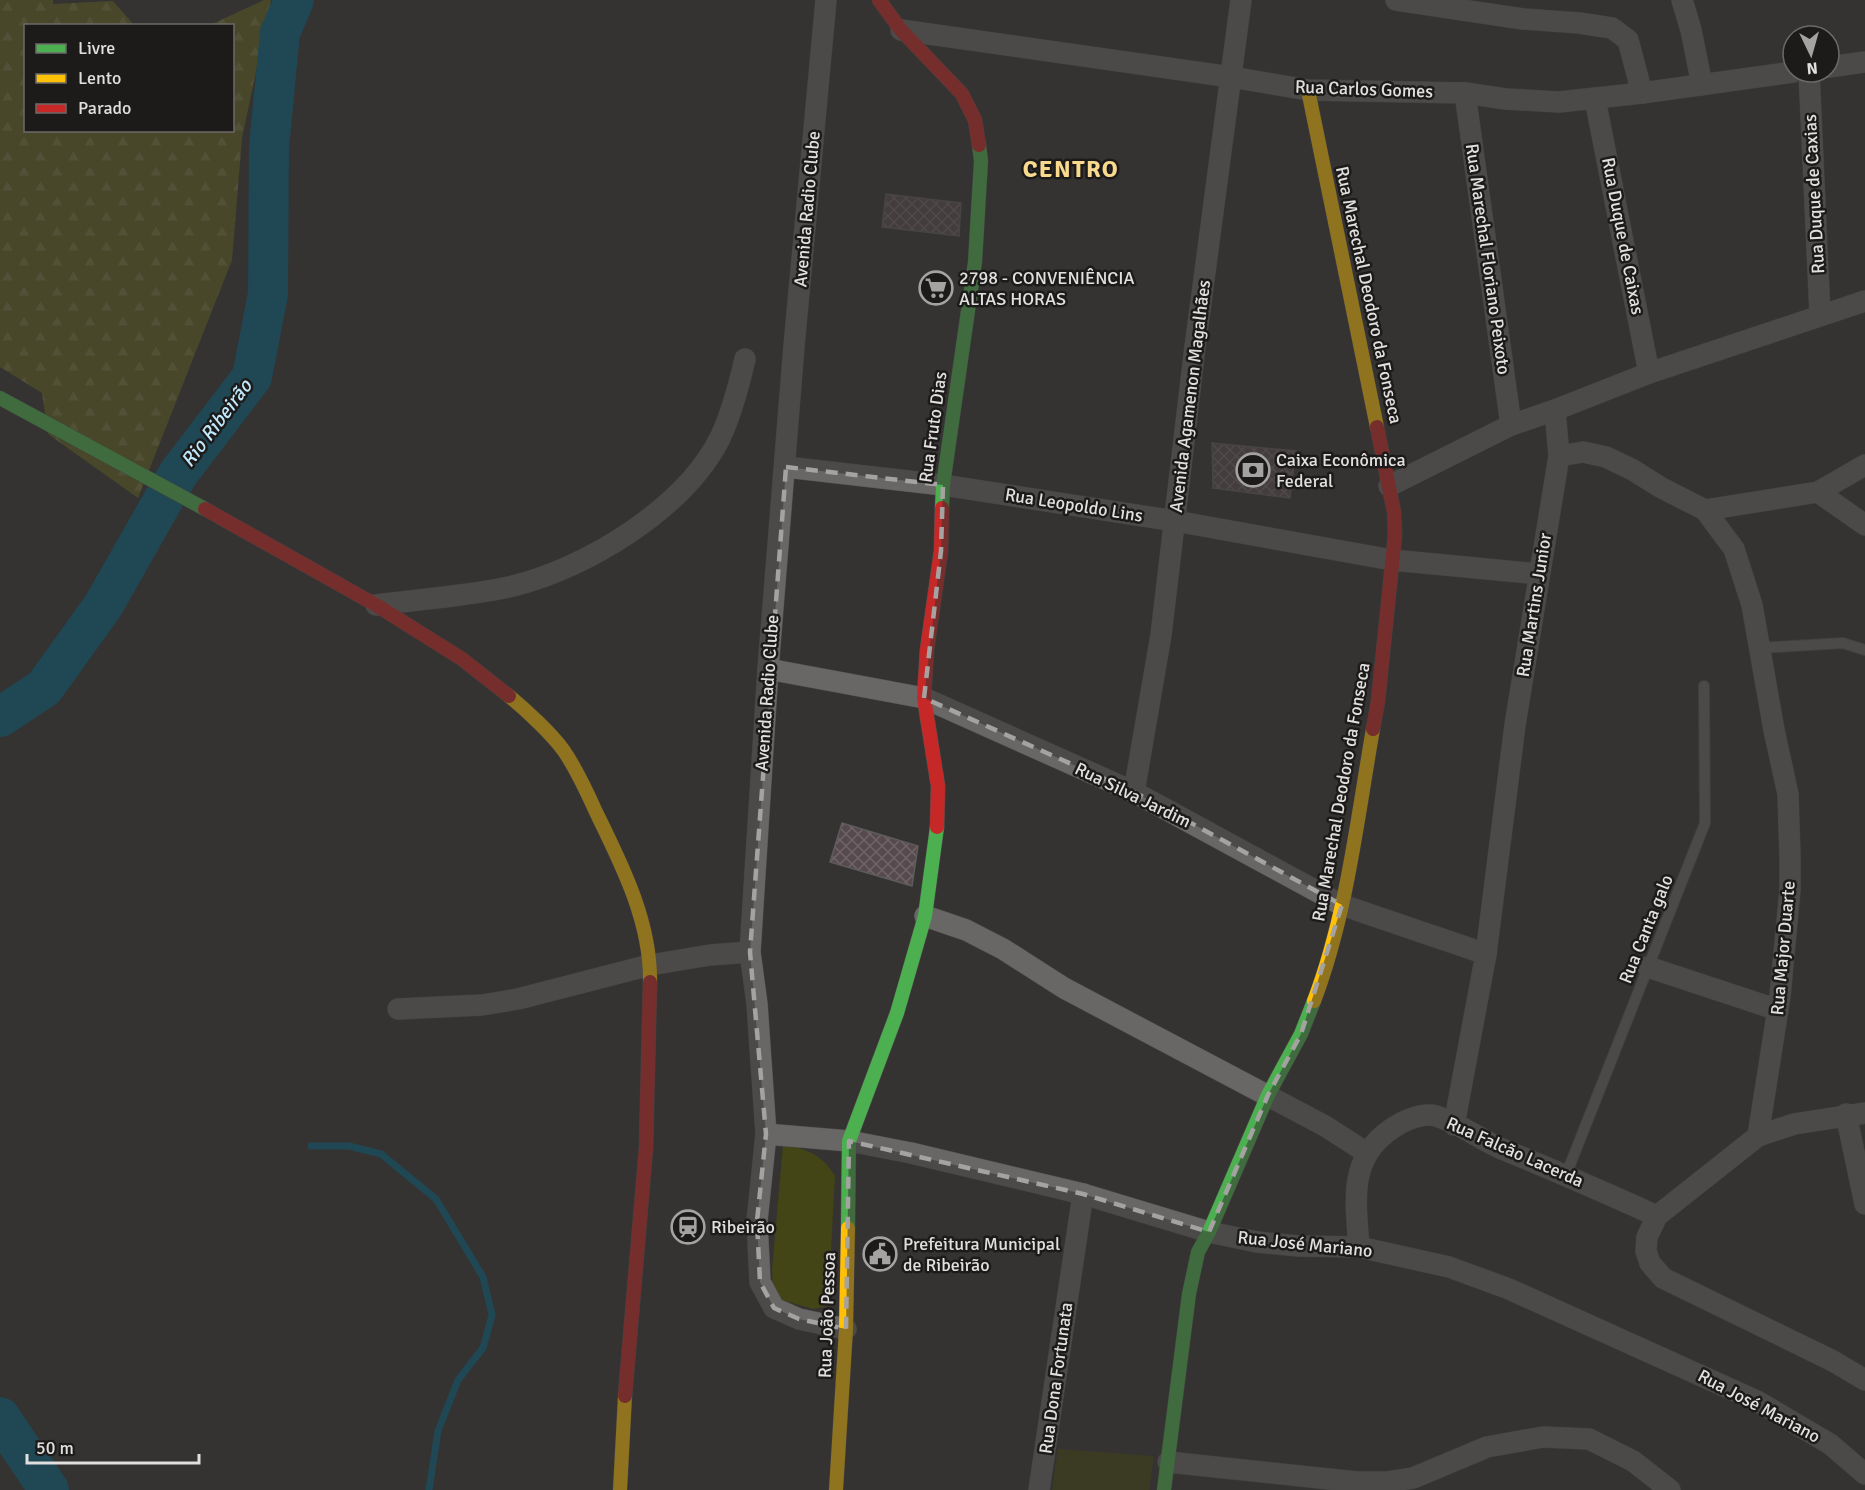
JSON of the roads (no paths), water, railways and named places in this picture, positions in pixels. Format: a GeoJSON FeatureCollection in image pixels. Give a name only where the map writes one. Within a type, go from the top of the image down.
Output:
{"type":"FeatureCollection","features":[{"type":"Feature","properties":{"kind":"street","name":"Avenida Radio Clube"},"geometry":{"type":"LineString","coordinates":[[826,0],[768,669],[750,952],[757,1004],[766,1134],[757,1221],[760,1282],[774,1308],[799,1319],[846,1329]]}},
{"type":"Feature","properties":{"kind":"street","name":"Rua Fruto Dias"},"geometry":{"type":"LineString","coordinates":[[879,0],[901,30],[962,94],[975,120],[981,161],[975,262],[943,485],[941,551],[927,650],[924,698],[938,786],[937,834],[925,916]]}},
{"type":"Feature","properties":{"kind":"street","name":"Avenida Agamenon Magalhães"},"geometry":{"type":"LineString","coordinates":[[1134,792],[1161,634],[1195,347],[1241,0]]}},
{"type":"Feature","properties":{"kind":"street"},"geometry":{"type":"LineString","coordinates":[[1396,0],[1523,19],[1612,28],[1628,40],[1642,93]]}},
{"type":"Feature","properties":{"kind":"street"},"geometry":{"type":"LineString","coordinates":[[1682,0],[1691,30],[1702,85]]}},
{"type":"Feature","properties":{"kind":"street","name":"Rua Carlos Gomes"},"geometry":{"type":"LineString","coordinates":[[901,30],[1308,90],[1464,93],[1506,99],[1559,102],[1781,74]]}},
{"type":"Feature","properties":{"kind":"street"},"geometry":{"type":"LineString","coordinates":[[1841,65],[1865,62]]}},
{"type":"Feature","properties":{"kind":"street","name":"Rua Duque de Caxias"},"geometry":{"type":"LineString","coordinates":[[1810,84],[1820,315]]}},
{"type":"Feature","properties":{"kind":"street","name":"Rua Marechal Deodoro da Fonseca"},"geometry":{"type":"LineString","coordinates":[[1164,1490],[1189,1294],[1198,1252],[1209,1232],[1268,1095],[1301,1034],[1323,976],[1342,904],[1378,701],[1395,535],[1394,512],[1308,90]]}},
{"type":"Feature","properties":{"kind":"street","name":"Rua Marechal Floriano Peixoto"},"geometry":{"type":"LineString","coordinates":[[1464,93],[1511,425]]}},
{"type":"Feature","properties":{"kind":"street","name":"Rua Duque de Caixas"},"geometry":{"type":"LineString","coordinates":[[1595,99],[1649,373]]}},
{"type":"Feature","properties":{"kind":"street"},"geometry":{"type":"LineString","coordinates":[[1389,486],[1511,425],[1649,373],[1865,301]]}},
{"type":"Feature","properties":{"kind":"street"},"geometry":{"type":"LineString","coordinates":[[376,605],[473,593],[513,585],[554,573],[605,547],[651,518],[684,486],[720,438],[735,398],[745,359]]}},
{"type":"Feature","properties":{"kind":"street"},"geometry":{"type":"LineString","coordinates":[[0,398],[230,522],[376,605],[462,659],[521,706],[564,751],[624,869],[642,921],[650,965],[646,1148],[626,1385],[620,1490]]}},
{"type":"Feature","properties":{"kind":"street","name":"Rua Martins Junior"},"geometry":{"type":"LineString","coordinates":[[1455,1125],[1486,954],[1515,725],[1558,456],[1555,410]]}},
{"type":"Feature","properties":{"kind":"street","name":"Rua Major Duarte"},"geometry":{"type":"LineString","coordinates":[[1558,456],[1583,452],[1606,458],[1633,470],[1660,488],[1705,510],[1734,549],[1752,605],[1788,794],[1790,890],[1778,1010],[1758,1136]]}},
{"type":"Feature","properties":{"kind":"street"},"geometry":{"type":"LineString","coordinates":[[1705,510],[1818,492],[1865,465]]}},
{"type":"Feature","properties":{"kind":"street","name":"Rua Leopoldo Lins"},"geometry":{"type":"LineString","coordinates":[[786,467],[943,485],[1175,521],[1392,561],[1539,574]]}},
{"type":"Feature","properties":{"kind":"street"},"geometry":{"type":"LineString","coordinates":[[1818,492],[1865,525]]}},
{"type":"Feature","properties":{"kind":"street","name":"Rua Silva Jardim"},"geometry":{"type":"LineString","coordinates":[[768,669],[924,698],[1134,792],[1342,904],[1486,954]]}},
{"type":"Feature","properties":{"kind":"street"},"geometry":{"type":"LineString","coordinates":[[925,916],[966,930],[1065,988],[1325,1126],[1367,1153]]}},
{"type":"Feature","properties":{"kind":"street","name":"Rua João Pessoa"},"geometry":{"type":"LineString","coordinates":[[836,1490],[846,1329],[849,1141],[897,1013],[925,916]]}},
{"type":"Feature","properties":{"kind":"street"},"geometry":{"type":"LineString","coordinates":[[398,1009],[482,1005],[650,965],[710,955],[750,952]]}},
{"type":"Feature","properties":{"kind":"street"},"geometry":{"type":"LineString","coordinates":[[1648,967],[1778,1010]]}},
{"type":"Feature","properties":{"kind":"street"},"geometry":{"type":"LineString","coordinates":[[1865,1204],[1855,1113],[1794,1124],[1758,1136],[1657,1216],[1647,1237],[1646,1251],[1650,1263],[1663,1278],[1833,1361],[1865,1380]]}},
{"type":"Feature","properties":{"kind":"street","name":"Rua Falcão Lacerda"},"geometry":{"type":"LineString","coordinates":[[1359,1247],[1356,1206],[1357,1177],[1367,1153],[1387,1131],[1413,1117],[1435,1115],[1498,1147],[1657,1216]]}},
{"type":"Feature","properties":{"kind":"street","name":"Rua José Mariano"},"geometry":{"type":"LineString","coordinates":[[766,1134],[849,1141],[911,1153],[1083,1194],[1209,1232],[1257,1242],[1298,1246],[1359,1247],[1449,1267],[1509,1289],[1758,1401],[1812,1431],[1865,1474]]}},
{"type":"Feature","properties":{"kind":"street","name":"Rua Dona Fortunata"},"geometry":{"type":"LineString","coordinates":[[1039,1490],[1083,1194]]}},
{"type":"Feature","properties":{"kind":"street"},"geometry":{"type":"LineString","coordinates":[[1168,1462],[1357,1486],[1413,1478],[1487,1447],[1543,1437],[1589,1438],[1633,1461],[1670,1490]]}},
{"type":"Feature","properties":{"kind":"lane"},"geometry":{"type":"LineString","coordinates":[[1759,648],[1843,643],[1865,650]]}},
{"type":"Feature","properties":{"kind":"lane","name":"Rua Canta galo"},"geometry":{"type":"LineString","coordinates":[[1566,1175],[1705,823],[1704,686]]}},
{"type":"Feature","properties":{"kind":"waterway","name":"Rio Ribeirão"},"geometry":{"type":"LineString","coordinates":[[0,717],[44,688],[103,606],[178,474],[252,377],[268,294],[269,147],[280,33],[294,0]]}},
{"type":"Feature","properties":{"kind":"waterway"},"geometry":{"type":"LineString","coordinates":[[311,1146],[349,1146],[381,1154],[436,1199],[483,1277],[492,1315],[483,1348],[458,1380],[438,1431],[429,1490]]}},
{"type":"Feature","properties":{"kind":"waterway","name":"Rio Ribeirão"},"geometry":{"type":"LineString","coordinates":[[0,1417],[49,1490]]}},
{"type":"Feature","properties":{"kind":"place","name":"2798 - CONVENIÊNCIA ALTAS HORAS"},"geometry":{"type":"Point","coordinates":[936,288]}},
{"type":"Feature","properties":{"kind":"place","name":"Caixa Econômica Federal"},"geometry":{"type":"Point","coordinates":[1253,470]}},
{"type":"Feature","properties":{"kind":"place","name":"Ribeirão"},"geometry":{"type":"Point","coordinates":[688,1227]}},
{"type":"Feature","properties":{"kind":"place","name":"Prefeitura Municipal de Ribeirão"},"geometry":{"type":"Point","coordinates":[880,1254]}},
{"type":"Feature","properties":{"kind":"district","name":"CENTRO"},"geometry":{"type":"Point","coordinates":[1071,169]}}]}
